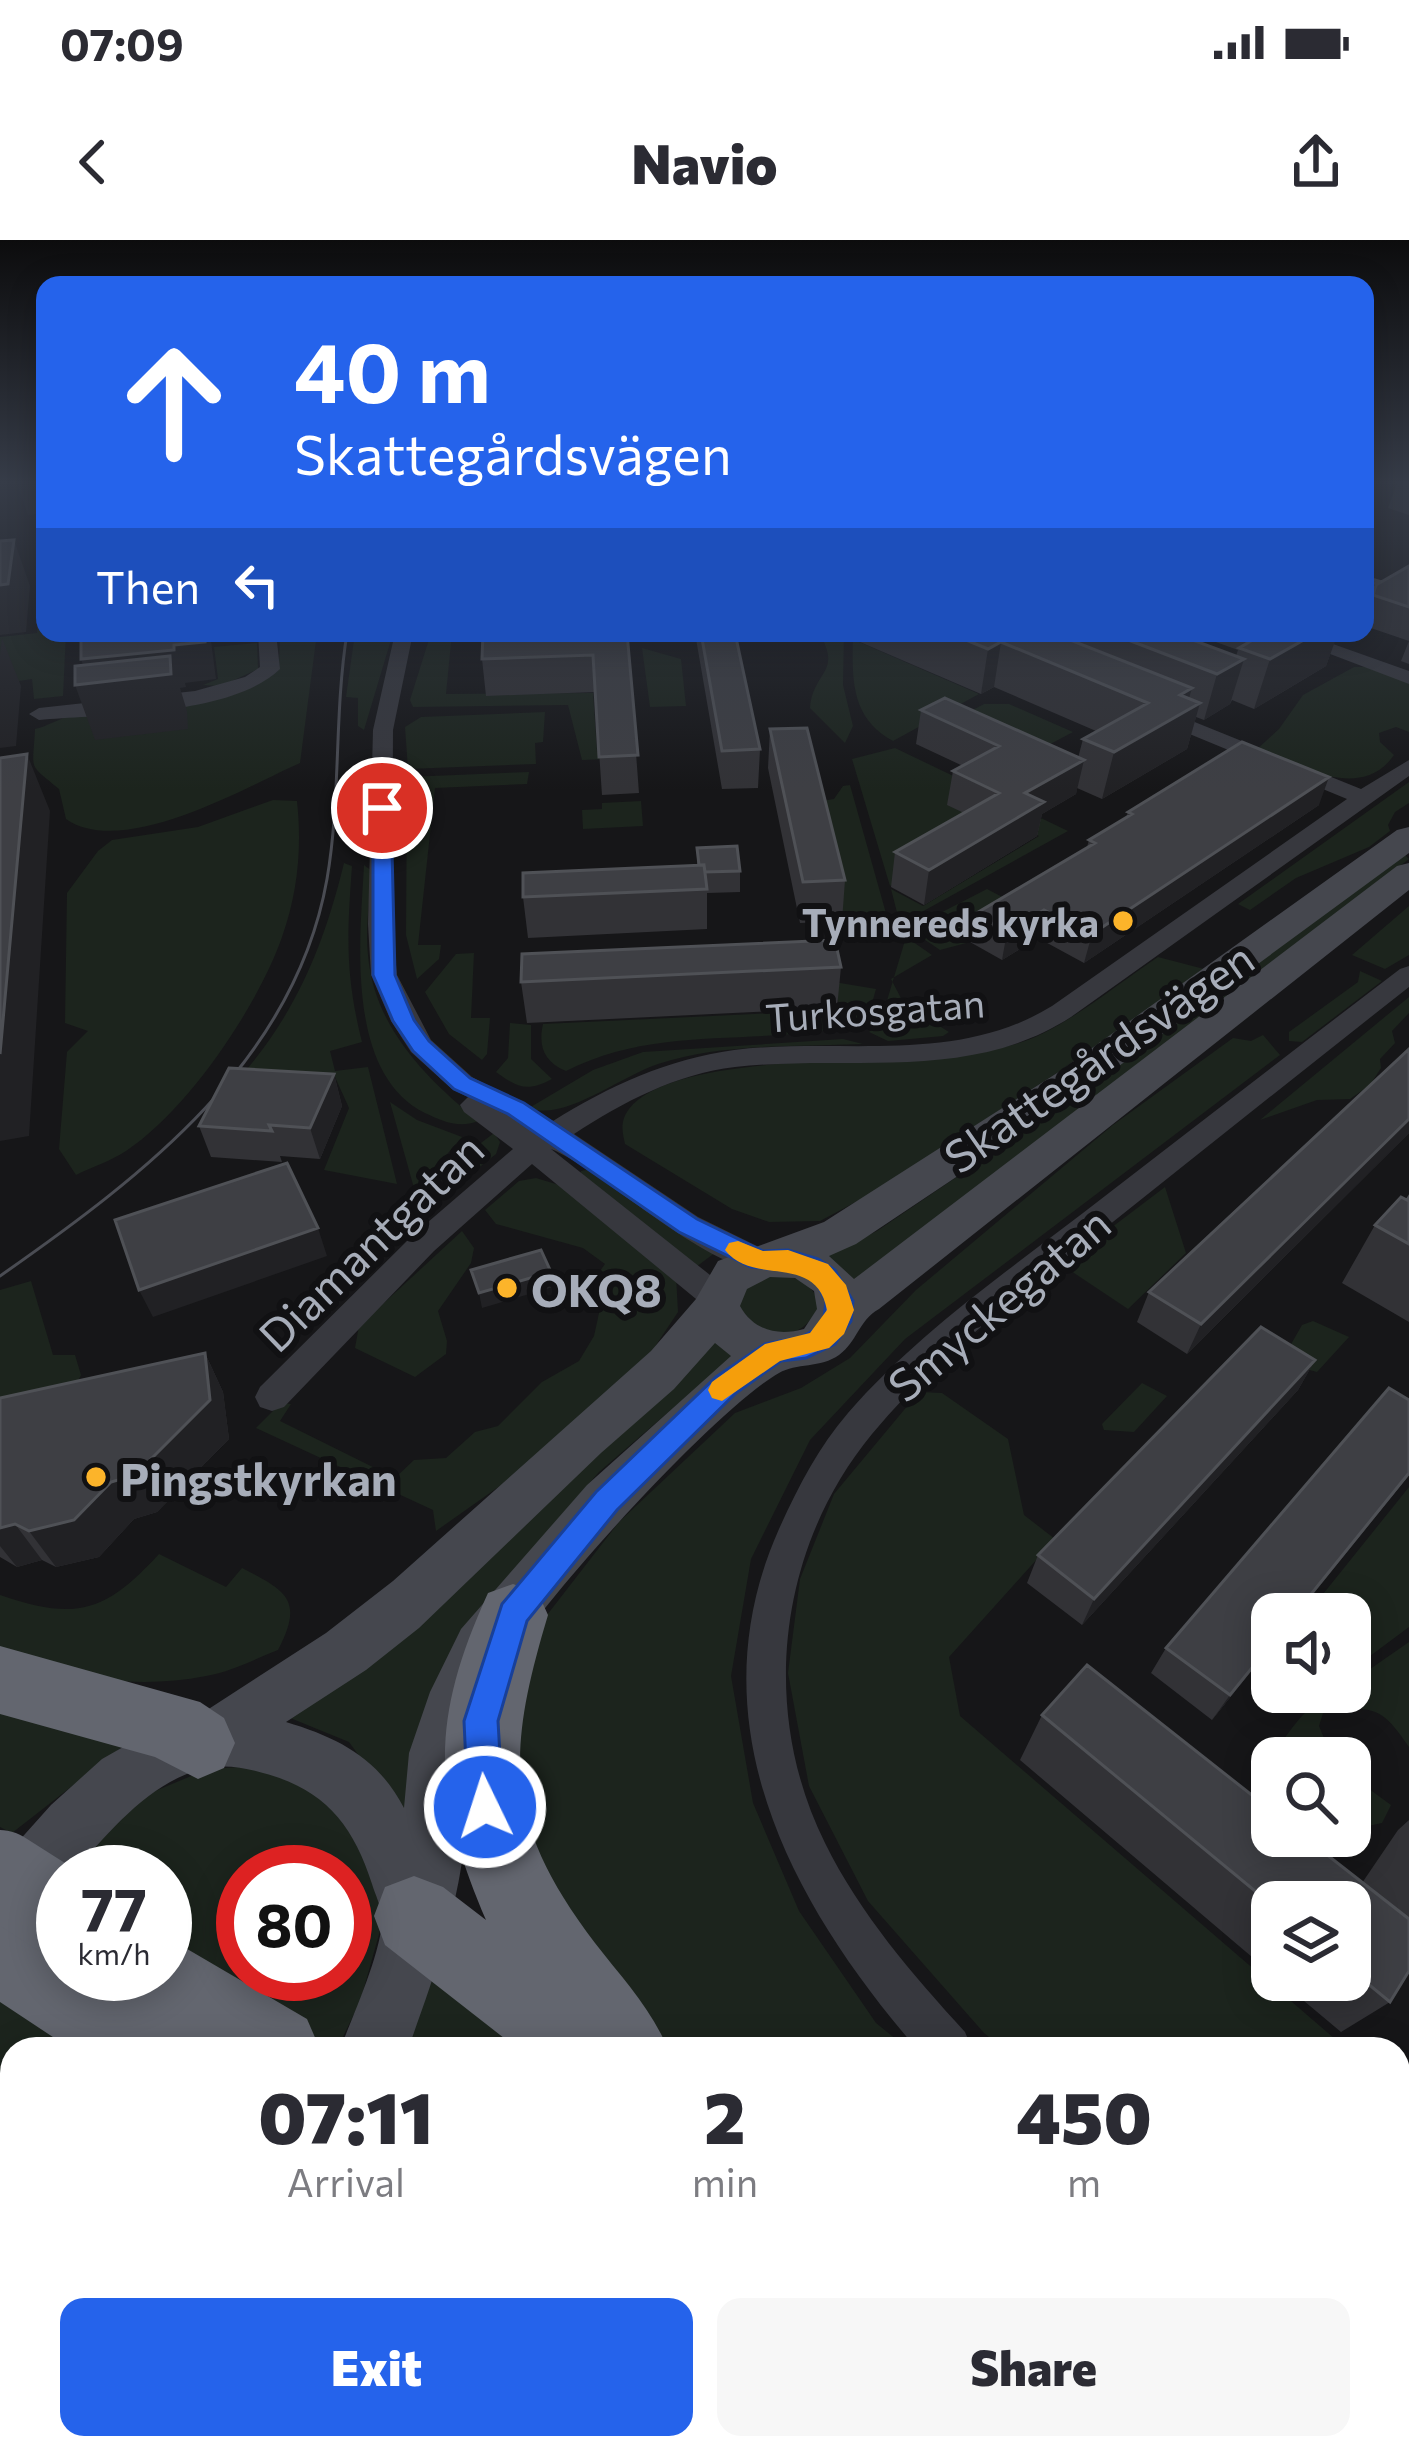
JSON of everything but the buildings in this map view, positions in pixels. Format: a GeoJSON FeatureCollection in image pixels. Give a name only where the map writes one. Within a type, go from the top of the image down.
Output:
{"type":"FeatureCollection","features":[{"type":"Feature","properties":{"kind":"highway"},"geometry":{"type":"LineString","coordinates":[[513,1615],[481,1721],[480,1769],[494,1851],[520,1910],[544,1947],[615,2037]]}},
{"type":"Feature","properties":{"kind":"highway"},"geometry":{"type":"LineString","coordinates":[[0,1680],[209,1740]]}},
{"type":"Feature","properties":{"kind":"highway"},"geometry":{"type":"LineString","coordinates":[[0,1874],[36,1897]]}},
{"type":"Feature","properties":{"kind":"highway"},"geometry":{"type":"LineString","coordinates":[[414,1916],[570,2037]]}},
{"type":"Feature","properties":{"kind":"highway"},"geometry":{"type":"LineString","coordinates":[[0,1954],[128,2037]]}},
{"type":"Feature","properties":{"kind":"highway"},"geometry":{"type":"LineString","coordinates":[[192,1995],[258,2037]]}},
{"type":"Feature","properties":{"kind":"street"},"geometry":{"type":"LineString","coordinates":[[38,714],[236,689],[270,669],[268,642]]}},
{"type":"Feature","properties":{"kind":"street"},"geometry":{"type":"LineString","coordinates":[[402,642],[383,730],[381,955],[404,1021],[421,1046],[462,1084],[466,1100],[688,1226],[768,1260],[799,1262],[826,1277],[837,1292],[840,1310]]}},
{"type":"Feature","properties":{"kind":"street"},"geometry":{"type":"LineString","coordinates":[[1309,642],[1409,678]]}},
{"type":"Feature","properties":{"kind":"street"},"geometry":{"type":"LineString","coordinates":[[1129,702],[1363,798]]}},
{"type":"Feature","properties":{"kind":"street","name":"Turkosgatan"},"geometry":{"type":"LineString","coordinates":[[543,1143],[640,1082],[688,1066],[730,1059],[946,1050],[1016,1036],[1409,766]]}},
{"type":"Feature","properties":{"kind":"street","name":"Skattegårdsvägen"},"geometry":{"type":"LineString","coordinates":[[0,1911],[54,1848],[119,1784],[209,1740],[380,1628],[679,1353],[718,1303],[731,1275],[840,1233],[1071,1082],[1409,837]]}},
{"type":"Feature","properties":{"kind":"street","name":"Skattegårdsvägen"},"geometry":{"type":"LineString","coordinates":[[379,2037],[396,1991],[432,1851],[439,1753],[452,1712],[482,1647],[606,1501],[726,1385],[774,1351],[820,1341],[834,1327],[840,1310],[1409,873]]}},
{"type":"Feature","properties":{"kind":"street","name":"Smyckegatan"},"geometry":{"type":"LineString","coordinates":[[937,2037],[884,1979],[844,1925],[806,1858],[781,1792],[764,1701],[765,1643],[776,1584],[795,1528],[816,1485],[857,1428],[892,1387],[954,1330],[1409,974]]}},
{"type":"Feature","properties":{"kind":"street"},"geometry":{"type":"LineString","coordinates":[[543,1143],[718,1303],[731,1333],[750,1346],[774,1351]]}},
{"type":"Feature","properties":{"kind":"street","name":"Diamantgatan"},"geometry":{"type":"LineString","coordinates":[[272,1396],[457,1210],[543,1143]]}},
{"type":"Feature","properties":{"kind":"street"},"geometry":{"type":"LineString","coordinates":[[209,1740],[307,1756],[339,1773],[357,1790],[390,1848],[414,1916]]}},
{"type":"Feature","properties":{"kind":"shaded area"},"geometry":{"type":"Polygon","coordinates":[[[36,633],[36,642],[66,642],[63,696],[34,699],[32,679],[0,684],[0,637],[36,633]]]}},
{"type":"Feature","properties":{"kind":"shaded area"},"geometry":{"type":"Polygon","coordinates":[[[280,642],[316,642],[300,763],[217,802],[151,825],[90,829],[66,819],[59,789],[34,765],[35,729],[70,716],[212,700],[262,682],[279,667],[280,642]]]}},
{"type":"Feature","properties":{"kind":"shaded area"},"geometry":{"type":"Polygon","coordinates":[[[354,642],[390,642],[364,730],[358,726],[358,698],[346,697],[354,642]]]}},
{"type":"Feature","properties":{"kind":"shaded area"},"geometry":{"type":"Polygon","coordinates":[[[428,642],[451,642],[446,694],[593,693],[597,752],[635,751],[632,758],[582,760],[568,705],[413,707],[410,700],[428,642]]]}},
{"type":"Feature","properties":{"kind":"shaded area"},"geometry":{"type":"Polygon","coordinates":[[[824,642],[844,642],[843,685],[853,726],[845,743],[810,708],[827,665],[824,642]]]}},
{"type":"Feature","properties":{"kind":"shaded area"},"geometry":{"type":"Polygon","coordinates":[[[853,642],[859,642],[979,694],[893,741],[868,721],[854,681],[853,642]]]}},
{"type":"Feature","properties":{"kind":"shaded area"},"geometry":{"type":"Polygon","coordinates":[[[257,643],[258,669],[221,686],[203,685],[218,679],[214,647],[257,643]]]}},
{"type":"Feature","properties":{"kind":"shaded area"},"geometry":{"type":"Polygon","coordinates":[[[642,648],[681,659],[686,706],[650,707],[642,648]]]}},
{"type":"Feature","properties":{"kind":"shaded area"},"geometry":{"type":"Polygon","coordinates":[[[1354,667],[1368,667],[1409,682],[1409,732],[1396,727],[1379,733],[1380,742],[1394,755],[1380,769],[1364,777],[1328,776],[1256,750],[1279,729],[1303,695],[1354,667]]]}},
{"type":"Feature","properties":{"kind":"shaded area"},"geometry":{"type":"Polygon","coordinates":[[[984,704],[1009,704],[1073,732],[1022,759],[956,719],[984,704]]]}},
{"type":"Feature","properties":{"kind":"shaded area"},"geometry":{"type":"Polygon","coordinates":[[[545,712],[543,742],[535,743],[536,764],[408,769],[405,727],[421,717],[545,712]]]}},
{"type":"Feature","properties":{"kind":"shaded area"},"geometry":{"type":"Polygon","coordinates":[[[895,748],[1068,831],[900,924],[891,889],[923,906],[1039,836],[1006,820],[890,886],[852,759],[895,748]]]}},
{"type":"Feature","properties":{"kind":"shaded area"},"geometry":{"type":"Polygon","coordinates":[[[529,772],[527,784],[435,788],[418,945],[441,945],[439,959],[417,979],[406,935],[407,777],[529,772]]]}},
{"type":"Feature","properties":{"kind":"shaded area"},"geometry":{"type":"Polygon","coordinates":[[[1409,782],[1409,803],[1395,812],[1390,831],[1369,847],[1296,878],[1250,910],[1238,904],[1409,782]]]}},
{"type":"Feature","properties":{"kind":"shaded area"},"geometry":{"type":"Polygon","coordinates":[[[850,785],[889,924],[824,928],[823,923],[845,921],[816,802],[834,799],[843,786],[850,785]]]}},
{"type":"Feature","properties":{"kind":"shaded area"},"geometry":{"type":"Polygon","coordinates":[[[273,800],[297,801],[297,869],[282,937],[256,994],[218,1054],[173,1110],[126,1151],[76,1175],[59,1149],[67,1052],[88,1031],[65,1023],[67,893],[112,840],[198,827],[273,800]]]}},
{"type":"Feature","properties":{"kind":"shaded area"},"geometry":{"type":"Polygon","coordinates":[[[641,801],[643,826],[583,829],[582,810],[602,809],[602,803],[641,801]]]}},
{"type":"Feature","properties":{"kind":"shaded area"},"geometry":{"type":"Polygon","coordinates":[[[1403,853],[1409,859],[855,1286],[822,1258],[877,1231],[1072,1099],[1403,853]]]}},
{"type":"Feature","properties":{"kind":"shaded area"},"geometry":{"type":"Polygon","coordinates":[[[344,863],[352,866],[349,954],[362,1042],[330,1051],[335,1071],[368,1067],[397,1184],[324,1170],[349,1108],[335,1077],[234,1084],[274,1034],[304,981],[344,863]]]}},
{"type":"Feature","properties":{"kind":"shaded area"},"geometry":{"type":"Polygon","coordinates":[[[364,865],[372,871],[367,945],[380,1005],[422,1069],[478,1121],[457,1124],[425,1113],[399,1094],[381,1068],[363,1002],[364,865]]]}},
{"type":"Feature","properties":{"kind":"shaded area"},"geometry":{"type":"Polygon","coordinates":[[[987,889],[1025,909],[970,942],[940,950],[909,929],[987,889]]]}},
{"type":"Feature","properties":{"kind":"shaded area"},"geometry":{"type":"Polygon","coordinates":[[[1409,906],[1409,955],[1385,969],[1352,955],[1409,906]]]}},
{"type":"Feature","properties":{"kind":"shaded area"},"geometry":{"type":"Polygon","coordinates":[[[906,937],[932,955],[894,977],[906,937]]]}},
{"type":"Feature","properties":{"kind":"shaded area"},"geometry":{"type":"Polygon","coordinates":[[[474,953],[471,1018],[490,1018],[487,1054],[482,1060],[449,1034],[425,992],[456,954],[474,953]]]}},
{"type":"Feature","properties":{"kind":"shaded area"},"geometry":{"type":"Polygon","coordinates":[[[1158,957],[1204,969],[1063,1069],[867,1196],[820,1221],[769,1222],[732,1209],[625,1144],[626,1113],[656,1089],[699,1075],[751,1067],[978,1051],[1016,1044],[1070,1018],[1158,957]]]}},
{"type":"Feature","properties":{"kind":"shaded area"},"geometry":{"type":"Polygon","coordinates":[[[1360,971],[1382,981],[1302,1042],[1289,1041],[1289,1032],[1358,982],[1360,971]]]}},
{"type":"Feature","properties":{"kind":"shaded area"},"geometry":{"type":"Polygon","coordinates":[[[834,982],[876,989],[869,1014],[860,1023],[786,1035],[639,1046],[566,1071],[552,1063],[542,1046],[543,1024],[840,1010],[834,982]]]}},
{"type":"Feature","properties":{"kind":"shaded area"},"geometry":{"type":"Polygon","coordinates":[[[893,982],[904,1004],[949,1032],[888,1041],[869,1032],[880,1024],[893,982]]]}},
{"type":"Feature","properties":{"kind":"shaded area"},"geometry":{"type":"Polygon","coordinates":[[[1409,997],[1409,1013],[1392,1031],[1395,1043],[1380,1059],[1381,1068],[1370,1085],[1350,1099],[1317,1100],[1260,1120],[1409,997]]]}},
{"type":"Feature","properties":{"kind":"shaded area"},"geometry":{"type":"Polygon","coordinates":[[[510,1023],[531,1025],[531,1059],[552,1079],[523,1086],[496,1072],[508,1058],[510,1023]]]}},
{"type":"Feature","properties":{"kind":"shaded area"},"geometry":{"type":"Polygon","coordinates":[[[1263,1035],[1280,1055],[905,1339],[810,1440],[751,1559],[731,1676],[753,1803],[799,1911],[876,2023],[893,2037],[660,2037],[584,1954],[512,1816],[523,1646],[619,1522],[735,1413],[801,1388],[850,1358],[916,1290],[1113,1125],[1233,1038],[1251,1041],[1263,1035]]]}},
{"type":"Feature","properties":{"kind":"shaded area"},"geometry":{"type":"Polygon","coordinates":[[[843,1039],[863,1044],[708,1052],[658,1064],[559,1109],[529,1108],[593,1070],[643,1052],[843,1039]]]}},
{"type":"Feature","properties":{"kind":"shaded area"},"geometry":{"type":"Polygon","coordinates":[[[390,1102],[417,1120],[462,1137],[442,1160],[422,1199],[417,1199],[390,1102]]]}},
{"type":"Feature","properties":{"kind":"shaded area"},"geometry":{"type":"Polygon","coordinates":[[[494,1133],[500,1142],[496,1154],[446,1194],[460,1159],[494,1133]]]}},
{"type":"Feature","properties":{"kind":"shaded area"},"geometry":{"type":"Polygon","coordinates":[[[591,1169],[720,1249],[696,1267],[581,1176],[581,1171],[591,1169]]]}},
{"type":"Feature","properties":{"kind":"shaded area"},"geometry":{"type":"Polygon","coordinates":[[[536,1178],[559,1185],[676,1276],[678,1312],[652,1351],[511,1478],[436,1531],[433,1510],[256,1428],[281,1403],[291,1404],[280,1421],[395,1478],[414,1460],[446,1458],[475,1432],[498,1426],[542,1382],[579,1361],[594,1336],[603,1295],[595,1278],[605,1264],[583,1248],[496,1224],[485,1210],[519,1181],[536,1178]]]}},
{"type":"Feature","properties":{"kind":"shaded area"},"geometry":{"type":"Polygon","coordinates":[[[1165,1187],[1186,1253],[1128,1309],[1062,1265],[1165,1187]]]}},
{"type":"Feature","properties":{"kind":"shaded area"},"geometry":{"type":"Polygon","coordinates":[[[462,1231],[474,1248],[471,1263],[438,1311],[446,1354],[415,1377],[355,1348],[359,1326],[462,1231]]]}},
{"type":"Feature","properties":{"kind":"shaded area"},"geometry":{"type":"Polygon","coordinates":[[[784,1275],[806,1285],[820,1305],[797,1330],[762,1333],[739,1308],[743,1290],[764,1276],[784,1275]]]}},
{"type":"Feature","properties":{"kind":"shaded area"},"geometry":{"type":"Polygon","coordinates":[[[31,1281],[53,1355],[75,1355],[81,1375],[72,1393],[0,1411],[0,1290],[31,1281]]]}},
{"type":"Feature","properties":{"kind":"shaded area"},"geometry":{"type":"Polygon","coordinates":[[[1313,1321],[1349,1337],[1317,1372],[1306,1369],[1290,1346],[1302,1325],[1313,1321]]]}},
{"type":"Feature","properties":{"kind":"shaded area"},"geometry":{"type":"Polygon","coordinates":[[[713,1332],[743,1356],[716,1371],[599,1472],[482,1607],[413,1830],[349,1742],[278,1713],[713,1332]]]}},
{"type":"Feature","properties":{"kind":"shaded area"},"geometry":{"type":"Polygon","coordinates":[[[1142,1383],[1167,1396],[1134,1432],[1104,1430],[1102,1424],[1142,1383]]]}},
{"type":"Feature","properties":{"kind":"shaded area"},"geometry":{"type":"Polygon","coordinates":[[[919,1392],[942,1393],[1008,1439],[1024,1515],[1055,1539],[949,1657],[960,1716],[1251,1967],[1251,2001],[1291,2001],[1333,2037],[989,2037],[984,2033],[868,1901],[809,1786],[788,1673],[800,1579],[834,1494],[919,1392]]]}},
{"type":"Feature","properties":{"kind":"shaded area"},"geometry":{"type":"Polygon","coordinates":[[[1409,1487],[1409,1627],[1371,1655],[1371,1593],[1324,1593],[1409,1487]]]}},
{"type":"Feature","properties":{"kind":"shaded area"},"geometry":{"type":"Polygon","coordinates":[[[159,1554],[226,1587],[242,1568],[280,1591],[287,1599],[290,1619],[278,1650],[215,1674],[154,1682],[77,1676],[0,1659],[0,1595],[49,1608],[88,1606],[122,1589],[159,1554]]]}},
{"type":"Feature","properties":{"kind":"shaded area"},"geometry":{"type":"Polygon","coordinates":[[[1409,1642],[1409,1747],[1383,1716],[1371,1711],[1371,1668],[1409,1642]]]}},
{"type":"Feature","properties":{"kind":"shaded area"},"geometry":{"type":"Polygon","coordinates":[[[0,1691],[126,1744],[12,1833],[0,1827],[0,1691]]]}},
{"type":"Feature","properties":{"kind":"shaded area"},"geometry":{"type":"Polygon","coordinates":[[[1306,1713],[1323,1713],[1319,1726],[1324,1737],[1286,1737],[1306,1713]]]}},
{"type":"Feature","properties":{"kind":"shaded area"},"geometry":{"type":"Polygon","coordinates":[[[257,1766],[292,1773],[365,1833],[367,1845],[216,1845],[216,2001],[360,2001],[343,2037],[0,2037],[0,1952],[36,1903],[36,2001],[192,2001],[192,1845],[89,1845],[148,1794],[208,1769],[257,1766]]]}},
{"type":"Feature","properties":{"kind":"shaded area"},"geometry":{"type":"Polygon","coordinates":[[[1371,1790],[1391,1805],[1382,1823],[1371,1825],[1371,1790]]]}},
{"type":"Feature","properties":{"kind":"shaded area"},"geometry":{"type":"Polygon","coordinates":[[[372,1867],[383,1920],[372,1959],[372,1867]]]}},
{"type":"Feature","properties":{"kind":"shaded area"},"geometry":{"type":"Polygon","coordinates":[[[437,1960],[535,2037],[406,2037],[437,1960]]]}},
{"type":"Feature","properties":{"kind":"tram line"},"geometry":{"type":"LineString","coordinates":[[0,1276],[158,1154],[247,1058],[283,1004],[310,944],[327,879],[346,642]]}},
{"type":"Feature","properties":{"kind":"slow traffic"},"geometry":{"type":"LineString","coordinates":[[722,1390],[774,1351],[791,1351],[820,1341],[834,1327],[840,1310],[837,1292],[818,1271],[788,1259],[760,1261],[738,1250]]}},
{"type":"Feature","properties":{"kind":"place","name":"Tynnereds kyrka"},"geometry":{"type":"Point","coordinates":[1123,921]}},
{"type":"Feature","properties":{"kind":"place","name":"OKQ8"},"geometry":{"type":"Point","coordinates":[507,1288]}},
{"type":"Feature","properties":{"kind":"place","name":"Pingstkyrkan"},"geometry":{"type":"Point","coordinates":[96,1477]}},
{"type":"Feature","properties":{"kind":"route"},"geometry":{"type":"LineString","coordinates":[[382,808],[384,975],[421,1046],[462,1084],[487,1091],[516,1109],[688,1226],[760,1261],[788,1259],[809,1266],[826,1277],[840,1301],[837,1321],[825,1336],[806,1347],[774,1351],[726,1385],[606,1501],[513,1615],[495,1662],[481,1721],[485,1807]]}}]}
